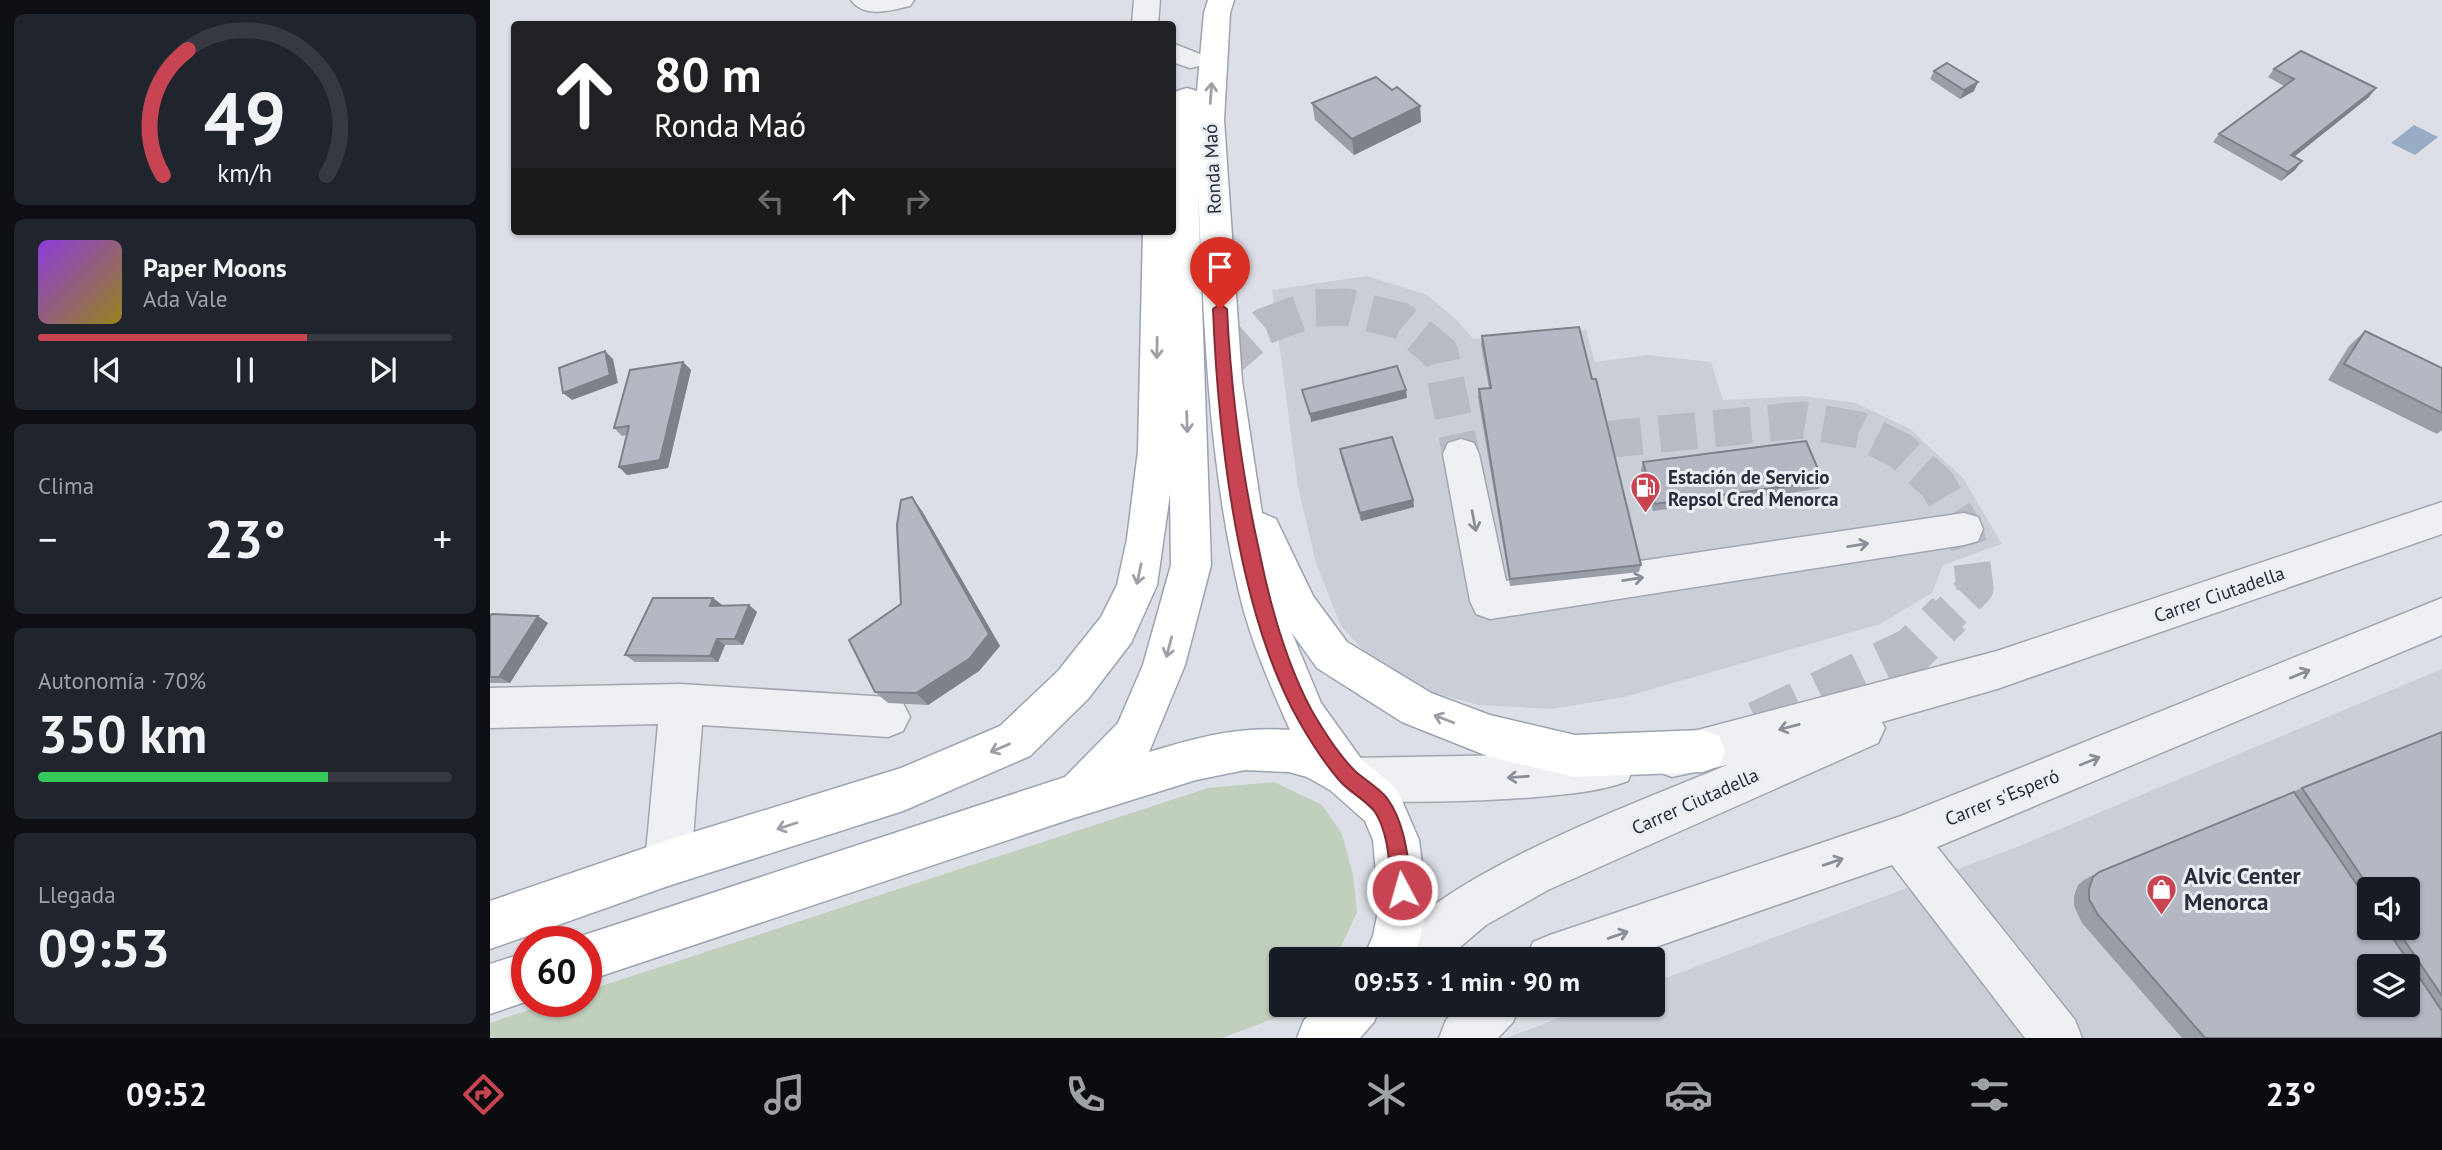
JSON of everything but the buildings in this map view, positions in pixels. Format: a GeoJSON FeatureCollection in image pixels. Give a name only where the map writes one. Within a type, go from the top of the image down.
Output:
{"type":"FeatureCollection","features":[{"type":"Feature","properties":{"kind":"main road"},"geometry":{"type":"LineString","coordinates":[[1176,90],[1181,56],[1213,0]]}},
{"type":"Feature","properties":{"kind":"main road","name":"Ronda Maó"},"geometry":{"type":"LineString","coordinates":[[1221,0],[1217,13],[1209,120],[1223,381],[1229,427]]}},
{"type":"Feature","properties":{"kind":"main road"},"geometry":{"type":"LineString","coordinates":[[1074,796],[1135,737],[1164,665],[1191,565],[1181,210],[1181,56]]}},
{"type":"Feature","properties":{"kind":"main road"},"geometry":{"type":"LineString","coordinates":[[490,925],[667,863],[903,789],[1015,741],[1073,685],[1116,630],[1137,585],[1153,497],[1156,451],[1159,235]]}},
{"type":"Feature","properties":{"kind":"main road"},"geometry":{"type":"LineString","coordinates":[[1229,427],[1262,534],[1298,609],[1332,655],[1417,708],[1490,736],[1575,756],[1703,751]]}},
{"type":"Feature","properties":{"kind":"main road"},"geometry":{"type":"LineString","coordinates":[[1229,427],[1260,597],[1280,658],[1306,717],[1350,777],[1381,805],[1396,840],[1403,906],[1392,947]]}},
{"type":"Feature","properties":{"kind":"main road"},"geometry":{"type":"LineString","coordinates":[[602,952],[1074,796],[1196,759],[1245,748],[1289,751],[1316,758],[1350,777]]}},
{"type":"Feature","properties":{"kind":"main road"},"geometry":{"type":"LineString","coordinates":[[490,989],[511,982]]}},
{"type":"Feature","properties":{"kind":"street"},"geometry":{"type":"LineString","coordinates":[[864,0],[881,5],[901,0]]}},
{"type":"Feature","properties":{"kind":"street"},"geometry":{"type":"LineString","coordinates":[[1144,21],[1147,0]]}},
{"type":"Feature","properties":{"kind":"street"},"geometry":{"type":"LineString","coordinates":[[1461,454],[1490,601],[1964,529]]}},
{"type":"Feature","properties":{"kind":"street","name":"Carrer Ciutadella"},"geometry":{"type":"LineString","coordinates":[[1350,777],[1470,780],[1574,773],[1703,751],[1997,670],[2442,518]]}},
{"type":"Feature","properties":{"kind":"street","name":"Carrer s'Esperó"},"geometry":{"type":"LineString","coordinates":[[1584,947],[1901,839],[2442,616]]}},
{"type":"Feature","properties":{"kind":"street","name":"Carrer Ciutadella"},"geometry":{"type":"LineString","coordinates":[[1422,947],[1469,908],[1531,873],[1997,670]]}},
{"type":"Feature","properties":{"kind":"street"},"geometry":{"type":"LineString","coordinates":[[667,863],[680,742],[680,704]]}},
{"type":"Feature","properties":{"kind":"street"},"geometry":{"type":"LineString","coordinates":[[490,708],[680,704],[888,717]]}},
{"type":"Feature","properties":{"kind":"street"},"geometry":{"type":"LineString","coordinates":[[1901,839],[2057,1038]]}},
{"type":"Feature","properties":{"kind":"street"},"geometry":{"type":"LineString","coordinates":[[1464,1038],[1483,1017]]}},
{"type":"Feature","properties":{"kind":"shaded area","name":"Estación de Servicio Repsol Cred Menorca"},"geometry":{"type":"Polygon","coordinates":[[[1367,276],[1427,295],[1458,321],[1473,339],[1586,330],[1595,362],[1647,355],[1711,362],[1723,400],[1803,396],[1856,403],[1910,429],[1963,478],[2002,544],[1943,565],[1932,593],[1880,624],[1624,697],[1551,709],[1479,705],[1420,689],[1373,661],[1341,626],[1316,563],[1298,487],[1272,290],[1367,276]]]}},
{"type":"Feature","properties":{"kind":"shaded area"},"geometry":{"type":"Polygon","coordinates":[[[2442,669],[2442,1038],[1506,1038],[1563,1017],[1665,1017],[1665,978],[2017,847],[2442,669]]]}},
{"type":"Feature","properties":{"kind":"green space"},"geometry":{"type":"Polygon","coordinates":[[[1274,782],[1322,805],[1342,834],[1353,875],[1357,912],[1341,947],[1269,947],[1269,1017],[1278,1017],[1222,1038],[490,1038],[490,1023],[511,1016],[602,1017],[602,986],[1208,788],[1274,782]]]}},
{"type":"Feature","properties":{"kind":"water"},"geometry":{"type":"Polygon","coordinates":[[[2414,125],[2438,137],[2415,155],[2391,143],[2414,125]]]}},
{"type":"Feature","properties":{"kind":"tunnel"},"geometry":{"type":"LineString","coordinates":[[1223,363],[1265,326],[1314,308],[1346,307],[1401,321],[1440,353],[1461,454],[1802,420],[1859,430],[1901,451],[1937,484],[1964,529],[1970,548],[1975,588],[1913,650],[1758,724]]}},
{"type":"Feature","properties":{"kind":"place","name":"Estación de Servicio Repsol Cred Menorca"},"geometry":{"type":"Point","coordinates":[1645,515]}},
{"type":"Feature","properties":{"kind":"place","name":"Alvic Center Menorca"},"geometry":{"type":"Point","coordinates":[2161,916]}},
{"type":"Feature","properties":{"kind":"route"},"geometry":{"type":"LineString","coordinates":[[1220,309],[1223,381],[1229,427],[1260,597],[1280,658],[1306,717],[1346,775],[1381,805],[1396,840],[1402,890]]}}]}
